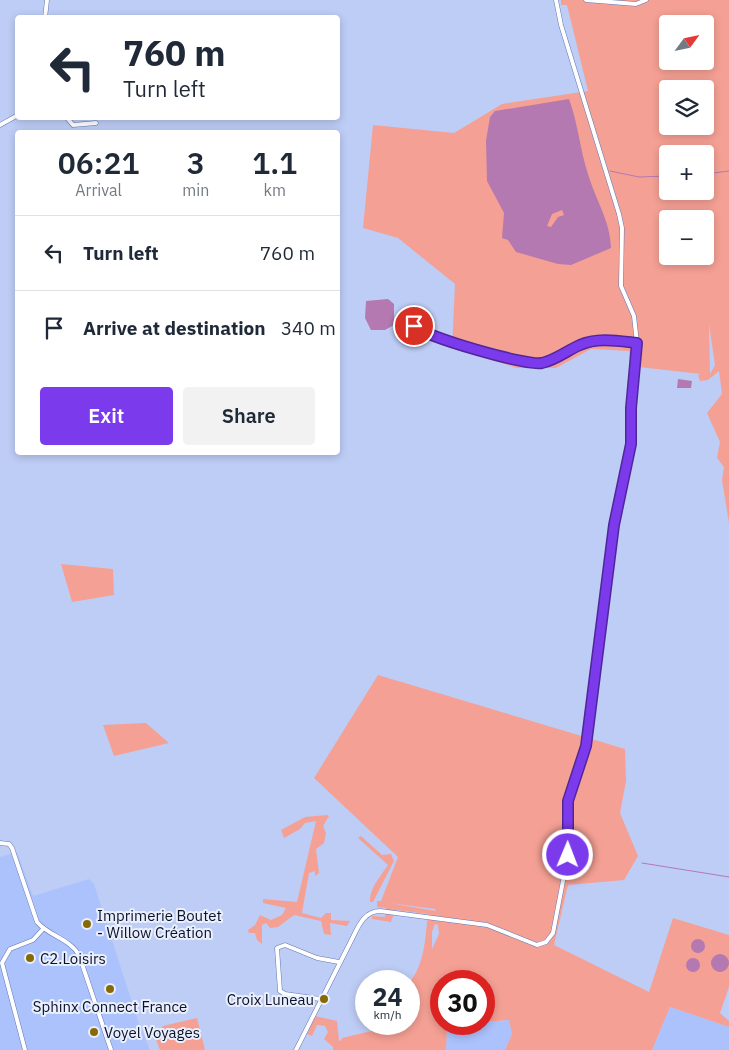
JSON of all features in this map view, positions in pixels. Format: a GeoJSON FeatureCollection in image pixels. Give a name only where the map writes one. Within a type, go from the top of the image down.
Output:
{"type":"FeatureCollection","features":[{"type":"Feature","properties":{"kind":"street"},"geometry":{"type":"LineString","coordinates":[[45,15],[47,0]]}},
{"type":"Feature","properties":{"kind":"street"},"geometry":{"type":"LineString","coordinates":[[296,1050],[339,962],[361,922],[369,913],[375,911],[487,925],[537,945],[546,942],[553,933],[568,855],[568,801],[586,746],[614,525],[631,444],[631,408],[637,343],[634,316],[620,286],[622,228],[619,214],[561,26],[556,0]]}},
{"type":"Feature","properties":{"kind":"street"},"geometry":{"type":"LineString","coordinates":[[586,0],[636,4],[646,0]]}},
{"type":"Feature","properties":{"kind":"street"},"geometry":{"type":"LineString","coordinates":[[0,125],[15,118]]}},
{"type":"Feature","properties":{"kind":"street"},"geometry":{"type":"LineString","coordinates":[[68,120],[73,126],[96,123]]}},
{"type":"Feature","properties":{"kind":"street"},"geometry":{"type":"LineString","coordinates":[[411,316],[414,326],[424,333],[505,357],[537,363],[554,359],[589,342],[637,343]]}},
{"type":"Feature","properties":{"kind":"street"},"geometry":{"type":"LineString","coordinates":[[0,843],[9,844],[12,848],[35,918],[43,929],[76,950],[111,1050]]}},
{"type":"Feature","properties":{"kind":"street"},"geometry":{"type":"LineString","coordinates":[[25,1050],[2,963],[10,949],[33,940],[43,929]]}},
{"type":"Feature","properties":{"kind":"street"},"geometry":{"type":"LineString","coordinates":[[320,999],[285,994],[280,991],[277,948],[285,945],[317,958],[339,962]]}},
{"type":"Feature","properties":{"kind":"shaded area"},"geometry":{"type":"Polygon","coordinates":[[[561,0],[729,0],[729,523],[722,480],[724,467],[717,458],[720,442],[707,413],[722,394],[719,371],[708,380],[700,381],[698,375],[701,374],[630,366],[629,351],[591,349],[556,368],[517,368],[452,348],[455,284],[398,238],[363,228],[373,125],[454,133],[502,104],[588,91],[567,5],[561,5],[561,0]],[[709,324],[710,374],[715,365],[709,324]]]}},
{"type":"Feature","properties":{"kind":"shaded area"},"geometry":{"type":"Polygon","coordinates":[[[569,99],[591,184],[608,228],[611,248],[571,265],[558,264],[516,252],[508,240],[502,238],[504,213],[487,181],[486,141],[490,117],[495,111],[569,99]],[[562,210],[552,214],[547,226],[551,227],[558,217],[564,215],[562,210]]]}},
{"type":"Feature","properties":{"kind":"shaded area"},"geometry":{"type":"Polygon","coordinates":[[[388,299],[394,304],[394,325],[385,330],[371,330],[365,318],[366,301],[388,299]]]}},
{"type":"Feature","properties":{"kind":"shaded area"},"geometry":{"type":"Polygon","coordinates":[[[678,379],[692,381],[691,388],[677,388],[678,379]]]}},
{"type":"Feature","properties":{"kind":"shaded area"},"geometry":{"type":"Polygon","coordinates":[[[61,564],[113,569],[114,595],[72,602],[61,564]]]}},
{"type":"Feature","properties":{"kind":"shaded area"},"geometry":{"type":"Polygon","coordinates":[[[378,675],[625,749],[626,781],[620,813],[638,856],[624,880],[568,885],[554,945],[649,992],[673,918],[729,935],[729,987],[720,1013],[729,1021],[729,1027],[670,1007],[652,1050],[505,1050],[512,1034],[509,1020],[495,1021],[495,970],[430,970],[430,1035],[447,1035],[446,1050],[333,1050],[333,1047],[324,1039],[328,1032],[325,1026],[317,1025],[312,1036],[307,1034],[315,1016],[337,1021],[339,1040],[341,1041],[342,1038],[355,1035],[420,1035],[420,970],[417,970],[425,942],[428,914],[395,910],[391,922],[372,919],[372,916],[385,917],[386,908],[377,907],[377,901],[381,901],[398,857],[314,778],[378,675]],[[389,903],[436,911],[435,909],[389,903]],[[435,924],[432,932],[432,949],[439,934],[438,925],[435,924]]]}},
{"type":"Feature","properties":{"kind":"shaded area"},"geometry":{"type":"Polygon","coordinates":[[[146,723],[169,743],[114,756],[103,725],[146,723]]]}},
{"type":"Feature","properties":{"kind":"shaded area"},"geometry":{"type":"Polygon","coordinates":[[[329,816],[323,826],[326,833],[324,843],[316,849],[319,873],[315,876],[315,871],[309,873],[302,913],[321,918],[326,913],[331,913],[331,920],[350,921],[347,926],[330,923],[331,935],[324,934],[321,921],[294,915],[278,927],[270,928],[266,923],[262,925],[262,944],[257,940],[255,933],[249,933],[248,930],[255,925],[260,915],[271,920],[282,915],[286,908],[263,903],[263,899],[297,902],[316,821],[305,823],[300,829],[284,838],[281,830],[305,817],[329,816]]]}},
{"type":"Feature","properties":{"kind":"shaded area"},"geometry":{"type":"Polygon","coordinates":[[[361,836],[382,855],[391,854],[394,861],[373,902],[370,902],[371,892],[388,865],[358,838],[361,836]]]}},
{"type":"Feature","properties":{"kind":"shaded area"},"geometry":{"type":"Polygon","coordinates":[[[17,852],[33,896],[89,879],[94,884],[139,1024],[150,1050],[0,1050],[0,857],[17,852]]]}},
{"type":"Feature","properties":{"kind":"shaded area"},"geometry":{"type":"Polygon","coordinates":[[[698,939],[703,941],[705,946],[703,951],[698,953],[693,951],[691,946],[693,941],[698,939]]]}},
{"type":"Feature","properties":{"kind":"shaded area"},"geometry":{"type":"Polygon","coordinates":[[[716,954],[724,954],[729,959],[727,970],[716,972],[711,967],[711,959],[716,954]]]}},
{"type":"Feature","properties":{"kind":"shaded area"},"geometry":{"type":"Polygon","coordinates":[[[690,958],[696,958],[700,965],[696,972],[690,972],[686,968],[686,962],[690,958]]]}},
{"type":"Feature","properties":{"kind":"shaded area"},"geometry":{"type":"Polygon","coordinates":[[[670,1007],[729,1027],[729,1050],[652,1050],[670,1007]]]}},
{"type":"Feature","properties":{"kind":"shaded area"},"geometry":{"type":"Polygon","coordinates":[[[197,1018],[205,1050],[160,1050],[153,1031],[160,1030],[163,1026],[197,1018]]]}},
{"type":"Feature","properties":{"kind":"shaded area"},"geometry":{"type":"Polygon","coordinates":[[[509,1020],[512,1034],[505,1050],[446,1050],[447,1035],[495,1035],[495,1021],[509,1020]]]}},
{"type":"Feature","properties":{"kind":"waterway"},"geometry":{"type":"LineString","coordinates":[[610,171],[639,177],[659,176]]}},
{"type":"Feature","properties":{"kind":"waterway"},"geometry":{"type":"LineString","coordinates":[[714,173],[729,171]]}},
{"type":"Feature","properties":{"kind":"waterway"},"geometry":{"type":"LineString","coordinates":[[642,863],[729,877]]}},
{"type":"Feature","properties":{"kind":"place","name":"Imprimerie Boutet - Willow Création"},"geometry":{"type":"Point","coordinates":[87,924]}},
{"type":"Feature","properties":{"kind":"place","name":"C2.Loisirs"},"geometry":{"type":"Point","coordinates":[30,958]}},
{"type":"Feature","properties":{"kind":"place","name":"Sphinx Connect France"},"geometry":{"type":"Point","coordinates":[110,989]}},
{"type":"Feature","properties":{"kind":"place","name":"Croix Luneau"},"geometry":{"type":"Point","coordinates":[324,999]}},
{"type":"Feature","properties":{"kind":"place","name":"Voyel Voyages"},"geometry":{"type":"Point","coordinates":[94,1032]}},
{"type":"Feature","properties":{"kind":"route"},"geometry":{"type":"LineString","coordinates":[[414,326],[417,330],[424,333],[485,352],[537,363],[554,359],[581,344],[594,341],[637,343],[631,408],[632,437],[614,525],[589,732],[584,757],[568,801],[568,855]]}}]}
